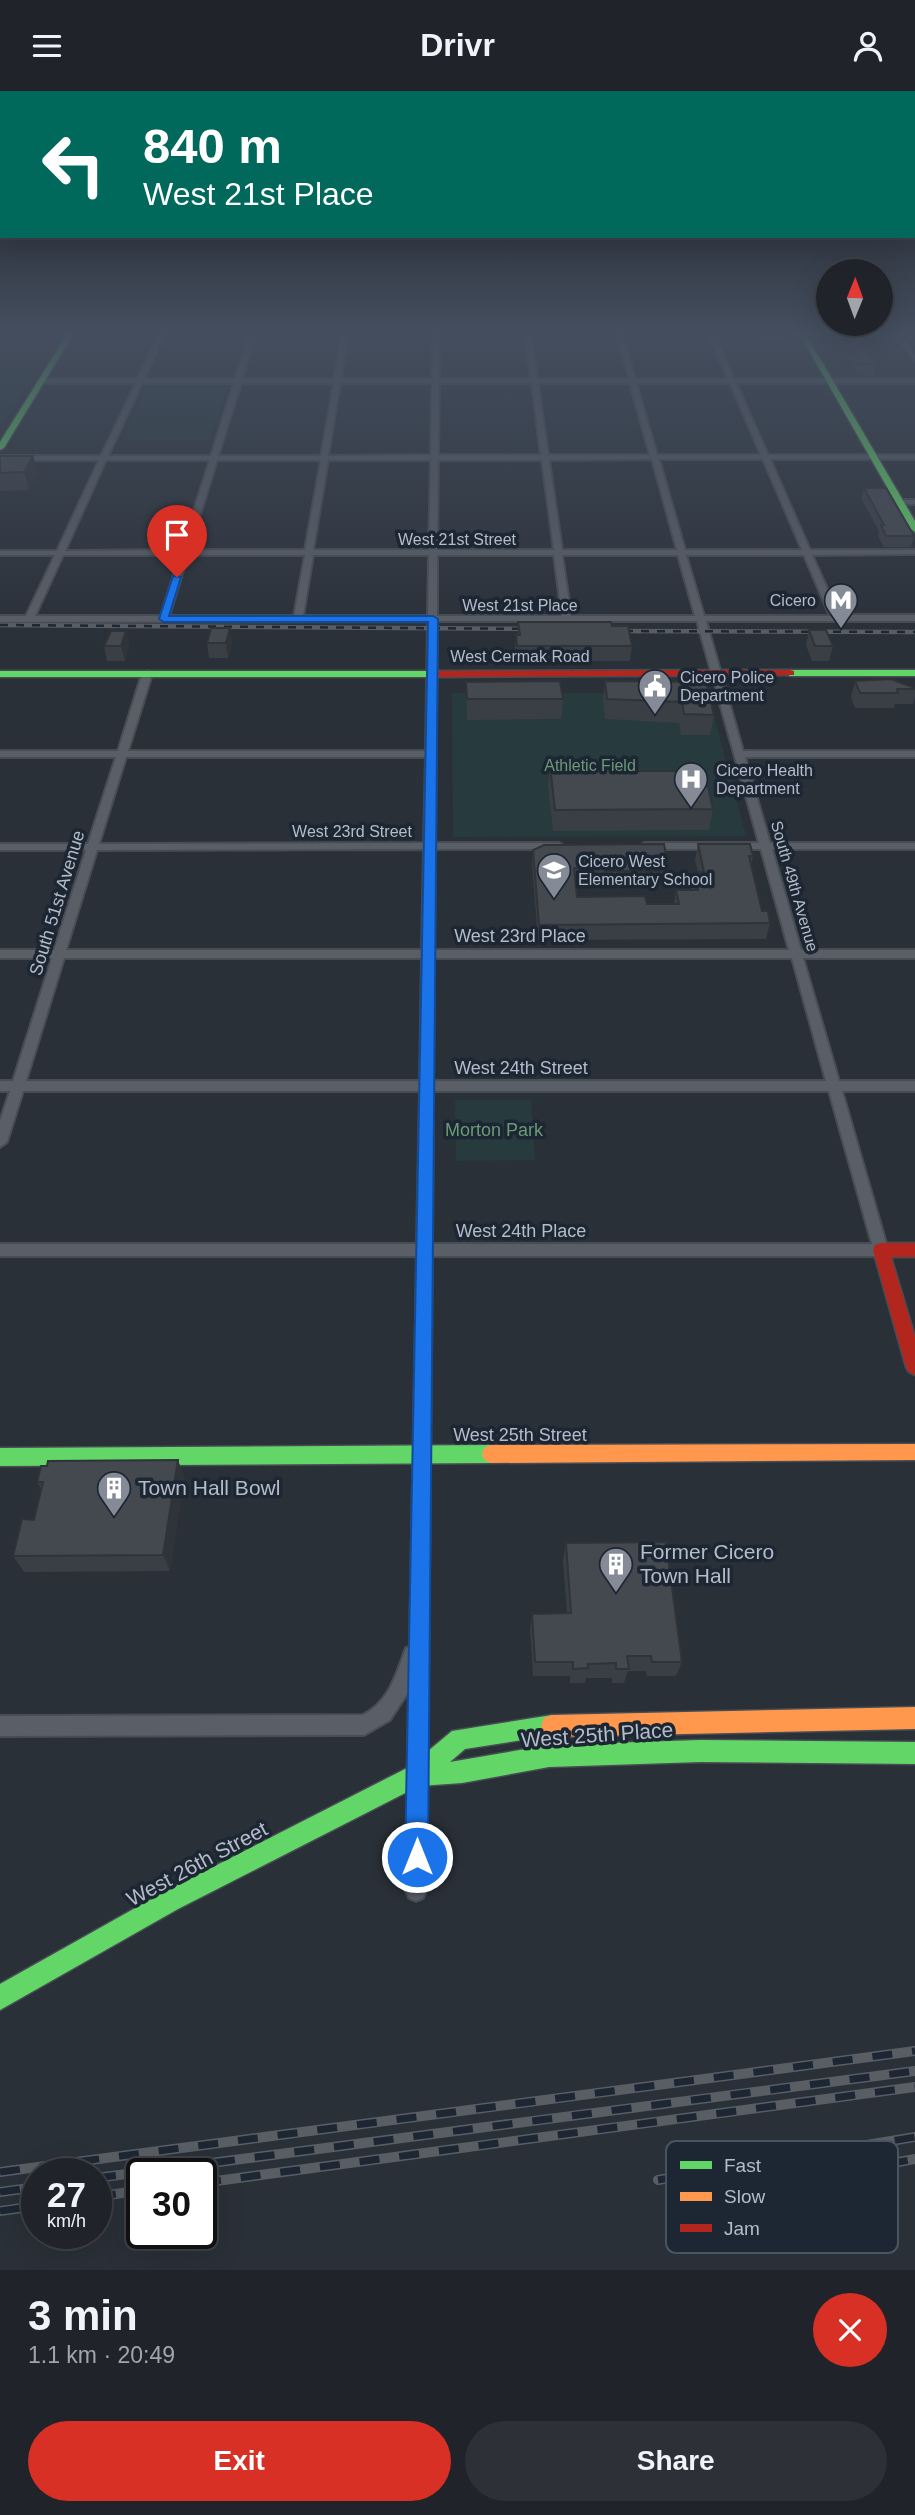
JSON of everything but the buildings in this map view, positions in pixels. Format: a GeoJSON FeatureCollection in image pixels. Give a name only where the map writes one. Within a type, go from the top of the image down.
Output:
{"type":"FeatureCollection","features":[{"type":"Feature","properties":{"kind":"main road"},"geometry":{"type":"LineString","coordinates":[[860,435],[873,457],[907,502],[915,529]]}},
{"type":"Feature","properties":{"kind":"main road","name":"West Cermak Road"},"geometry":{"type":"LineString","coordinates":[[0,674],[145,678],[432,678],[915,673]]}},
{"type":"Feature","properties":{"kind":"main road","name":"West Cermak Road"},"geometry":{"type":"LineString","coordinates":[[719,677],[915,681]]}},
{"type":"Feature","properties":{"kind":"main road","name":"West Cermak Road"},"geometry":{"type":"LineString","coordinates":[[0,682],[145,678]]}},
{"type":"Feature","properties":{"kind":"main road","name":"West 24th Place"},"geometry":{"type":"LineString","coordinates":[[881,1250],[915,1250]]}},
{"type":"Feature","properties":{"kind":"main road","name":"South 49th Avenue"},"geometry":{"type":"LineString","coordinates":[[881,1250],[915,1367]]}},
{"type":"Feature","properties":{"kind":"main road","name":"West 25th Street"},"geometry":{"type":"LineString","coordinates":[[0,1457],[915,1453]]}},
{"type":"Feature","properties":{"kind":"main road","name":"West 25th Place"},"geometry":{"type":"LineString","coordinates":[[417,1775],[460,1739],[538,1725],[915,1718]]}},
{"type":"Feature","properties":{"kind":"main road","name":"West 25th Place"},"geometry":{"type":"LineString","coordinates":[[417,1775],[462,1772],[549,1756],[700,1751],[915,1753]]}},
{"type":"Feature","properties":{"kind":"main road","name":"West 26th Street"},"geometry":{"type":"LineString","coordinates":[[0,1998],[170,1901],[417,1775]]}},
{"type":"Feature","properties":{"kind":"street"},"geometry":{"type":"LineString","coordinates":[[29,619],[115,435]]}},
{"type":"Feature","properties":{"kind":"street"},"geometry":{"type":"LineString","coordinates":[[164,619],[221,435]]}},
{"type":"Feature","properties":{"kind":"street"},"geometry":{"type":"LineString","coordinates":[[298,619],[329,435]]}},
{"type":"Feature","properties":{"kind":"street"},"geometry":{"type":"LineString","coordinates":[[416,1891],[435,435]]}},
{"type":"Feature","properties":{"kind":"street"},"geometry":{"type":"LineString","coordinates":[[541,435],[567,619]]}},
{"type":"Feature","properties":{"kind":"street","name":"South 49th Avenue"},"geometry":{"type":"LineString","coordinates":[[649,435],[881,1250]]}},
{"type":"Feature","properties":{"kind":"street"},"geometry":{"type":"LineString","coordinates":[[755,435],[835,619]]}},
{"type":"Feature","properties":{"kind":"street"},"geometry":{"type":"LineString","coordinates":[[0,458],[915,457]]}},
{"type":"Feature","properties":{"kind":"street","name":"West 21st Street"},"geometry":{"type":"LineString","coordinates":[[0,553],[915,552]]}},
{"type":"Feature","properties":{"kind":"street","name":"West 21st Place"},"geometry":{"type":"LineString","coordinates":[[0,619],[915,618]]}},
{"type":"Feature","properties":{"kind":"street","name":"South 51st Avenue"},"geometry":{"type":"LineString","coordinates":[[0,1142],[145,678]]}},
{"type":"Feature","properties":{"kind":"street"},"geometry":{"type":"LineString","coordinates":[[0,754],[431,754]]}},
{"type":"Feature","properties":{"kind":"street"},"geometry":{"type":"LineString","coordinates":[[740,754],[915,754]]}},
{"type":"Feature","properties":{"kind":"street","name":"West 23rd Street"},"geometry":{"type":"LineString","coordinates":[[0,847],[575,846]]}},
{"type":"Feature","properties":{"kind":"street"},"geometry":{"type":"LineString","coordinates":[[629,846],[915,846]]}},
{"type":"Feature","properties":{"kind":"street","name":"West 23rd Place"},"geometry":{"type":"LineString","coordinates":[[0,954],[915,954]]}},
{"type":"Feature","properties":{"kind":"street","name":"West 24th Street"},"geometry":{"type":"LineString","coordinates":[[0,1086],[915,1086]]}},
{"type":"Feature","properties":{"kind":"street","name":"West 24th Place"},"geometry":{"type":"LineString","coordinates":[[0,1250],[881,1250]]}},
{"type":"Feature","properties":{"kind":"street"},"geometry":{"type":"LineString","coordinates":[[0,1726],[364,1725],[378,1720],[388,1711],[408,1674],[419,1635]]}},
{"type":"Feature","properties":{"kind":"green space"},"geometry":{"type":"Polygon","coordinates":[[[125,435],[212,435],[210,440],[123,440],[125,435]]]}},
{"type":"Feature","properties":{"kind":"green space","name":"Athletic Field"},"geometry":{"type":"Polygon","coordinates":[[[452,693],[708,693],[746,836],[453,837],[452,693]]]}},
{"type":"Feature","properties":{"kind":"green space","name":"Morton Park"},"geometry":{"type":"Polygon","coordinates":[[[455,1100],[531,1100],[535,1160],[456,1161],[455,1100]]]}},
{"type":"Feature","properties":{"kind":"railway"},"geometry":{"type":"LineString","coordinates":[[0,625],[539,629]]}},
{"type":"Feature","properties":{"kind":"railway"},"geometry":{"type":"LineString","coordinates":[[609,631],[915,632]]}},
{"type":"Feature","properties":{"kind":"railway"},"geometry":{"type":"LineString","coordinates":[[0,2172],[915,2051]]}},
{"type":"Feature","properties":{"kind":"railway"},"geometry":{"type":"LineString","coordinates":[[112,2176],[915,2071]]}},
{"type":"Feature","properties":{"kind":"railway"},"geometry":{"type":"LineString","coordinates":[[217,2181],[915,2087]]}},
{"type":"Feature","properties":{"kind":"railway"},"geometry":{"type":"LineString","coordinates":[[891,2141],[915,2137]]}},
{"type":"Feature","properties":{"kind":"railway"},"geometry":{"type":"LineString","coordinates":[[898,2162],[915,2159]]}},
{"type":"Feature","properties":{"kind":"railway"},"geometry":{"type":"LineString","coordinates":[[658,2180],[666,2179]]}},
{"type":"Feature","properties":{"kind":"railway"},"geometry":{"type":"LineString","coordinates":[[0,2192],[21,2189]]}},
{"type":"Feature","properties":{"kind":"railway"},"geometry":{"type":"LineString","coordinates":[[112,2195],[126,2192]]}},
{"type":"Feature","properties":{"kind":"railway"},"geometry":{"type":"LineString","coordinates":[[0,2211],[21,2208]]}},
{"type":"Feature","properties":{"kind":"traffic: fast"},"geometry":{"type":"LineString","coordinates":[[0,448],[8,435]]}},
{"type":"Feature","properties":{"kind":"traffic: fast"},"geometry":{"type":"LineString","coordinates":[[861,435],[915,529]]}},
{"type":"Feature","properties":{"kind":"traffic: fast"},"geometry":{"type":"LineString","coordinates":[[790,673],[915,673]]}},
{"type":"Feature","properties":{"kind":"traffic: fast"},"geometry":{"type":"LineString","coordinates":[[0,674],[439,674]]}},
{"type":"Feature","properties":{"kind":"traffic: fast"},"geometry":{"type":"LineString","coordinates":[[0,1457],[491,1454]]}},
{"type":"Feature","properties":{"kind":"traffic: fast"},"geometry":{"type":"LineString","coordinates":[[0,1998],[170,1901],[417,1775],[460,1739],[552,1726]]}},
{"type":"Feature","properties":{"kind":"traffic: fast"},"geometry":{"type":"LineString","coordinates":[[417,1775],[462,1772],[549,1756],[700,1751],[915,1753]]}},
{"type":"Feature","properties":{"kind":"traffic: slow"},"geometry":{"type":"LineString","coordinates":[[491,1454],[915,1452]]}},
{"type":"Feature","properties":{"kind":"traffic: slow"},"geometry":{"type":"LineString","coordinates":[[552,1726],[915,1718]]}},
{"type":"Feature","properties":{"kind":"traffic: jam"},"geometry":{"type":"LineString","coordinates":[[439,674],[790,673]]}},
{"type":"Feature","properties":{"kind":"traffic: jam"},"geometry":{"type":"LineString","coordinates":[[915,1250],[881,1250],[915,1367]]}},
{"type":"Feature","properties":{"kind":"place","name":"Cicero"},"geometry":{"type":"Point","coordinates":[841,630]}},
{"type":"Feature","properties":{"kind":"place","name":"Cicero Police Department"},"geometry":{"type":"Point","coordinates":[655,716]}},
{"type":"Feature","properties":{"kind":"place","name":"Cicero Health Department"},"geometry":{"type":"Point","coordinates":[691,809]}},
{"type":"Feature","properties":{"kind":"place","name":"Cicero West Elementary School"},"geometry":{"type":"Point","coordinates":[554,900]}},
{"type":"Feature","properties":{"kind":"place","name":"Town Hall Bowl"},"geometry":{"type":"Point","coordinates":[114,1518]}},
{"type":"Feature","properties":{"kind":"place","name":"Former Cicero Town Hall"},"geometry":{"type":"Point","coordinates":[616,1594]}},
{"type":"Feature","properties":{"kind":"route"},"geometry":{"type":"LineString","coordinates":[[177,577],[164,619],[433,619],[417,1857]]}}]}
